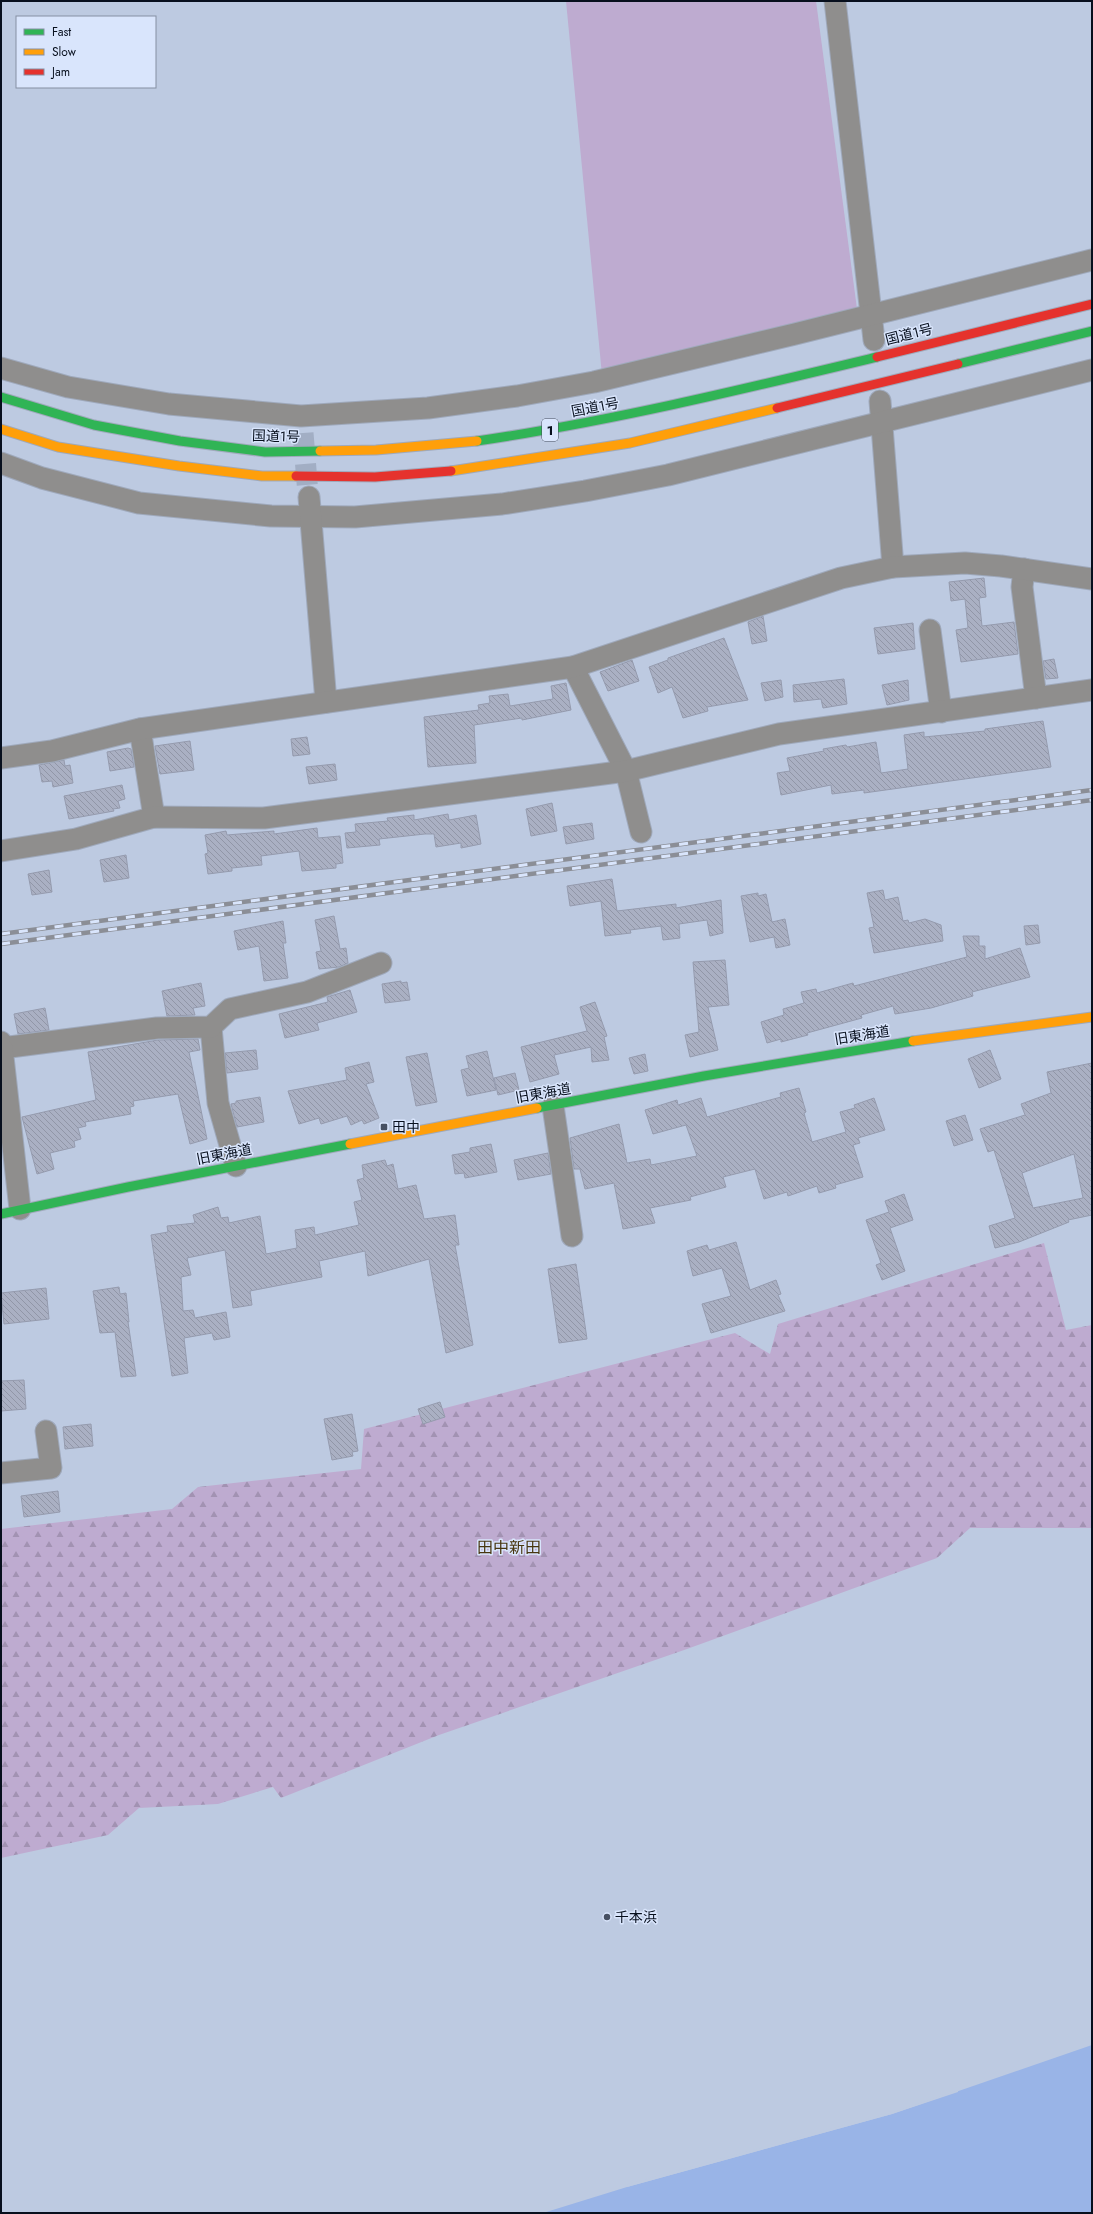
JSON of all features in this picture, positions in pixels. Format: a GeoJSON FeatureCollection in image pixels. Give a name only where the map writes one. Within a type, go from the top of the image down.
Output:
{"type":"FeatureCollection","features":[{"type":"Feature","properties":{"kind":"main road","name":"国道1号"},"geometry":{"type":"LineString","coordinates":[[1,397],[94,425],[180,441],[265,452],[376,450],[453,445],[534,433],[704,399],[1092,304]]}},
{"type":"Feature","properties":{"kind":"main road","name":"1"},"geometry":{"type":"LineString","coordinates":[[1,429],[58,447],[179,466],[262,476],[375,477],[456,471],[630,443],[767,412],[1092,331]]}},
{"type":"Feature","properties":{"kind":"main road","name":"旧東海道"},"geometry":{"type":"LineString","coordinates":[[11,1212],[462,1121],[553,1106],[704,1076],[842,1052],[1092,1017]]}},
{"type":"Feature","properties":{"kind":"street"},"geometry":{"type":"LineString","coordinates":[[835,1],[870,316],[874,340]]}},
{"type":"Feature","properties":{"kind":"street"},"geometry":{"type":"LineString","coordinates":[[1,368],[68,387],[302,424],[517,396],[594,382],[870,316],[1092,260]]}},
{"type":"Feature","properties":{"kind":"street"},"geometry":{"type":"LineString","coordinates":[[1,464],[42,478],[139,503],[271,516],[309,507],[355,517],[502,504],[585,491],[668,475],[880,421],[1092,370]]}},
{"type":"Feature","properties":{"kind":"street"},"geometry":{"type":"LineString","coordinates":[[880,401],[880,421],[893,567]]}},
{"type":"Feature","properties":{"kind":"street"},"geometry":{"type":"LineString","coordinates":[[309,507],[326,702]]}},
{"type":"Feature","properties":{"kind":"street"},"geometry":{"type":"LineString","coordinates":[[1,758],[52,752],[140,729],[573,667],[840,578],[893,567],[965,564],[1024,569],[1092,579]]}},
{"type":"Feature","properties":{"kind":"street"},"geometry":{"type":"LineString","coordinates":[[1024,569],[1022,587],[1036,698]]}},
{"type":"Feature","properties":{"kind":"street"},"geometry":{"type":"LineString","coordinates":[[930,630],[941,712]]}},
{"type":"Feature","properties":{"kind":"street"},"geometry":{"type":"LineString","coordinates":[[573,667],[626,771],[641,832]]}},
{"type":"Feature","properties":{"kind":"street"},"geometry":{"type":"LineString","coordinates":[[1,851],[76,840],[154,817],[264,818],[626,771],[779,734],[1092,690]]}},
{"type":"Feature","properties":{"kind":"street"},"geometry":{"type":"LineString","coordinates":[[140,729],[154,817]]}},
{"type":"Feature","properties":{"kind":"street"},"geometry":{"type":"LineString","coordinates":[[11,1212],[2,1045],[157,1028],[211,1027],[230,1009],[307,992],[381,963]]}},
{"type":"Feature","properties":{"kind":"street"},"geometry":{"type":"LineString","coordinates":[[211,1027],[218,1103],[236,1166]]}},
{"type":"Feature","properties":{"kind":"street"},"geometry":{"type":"LineString","coordinates":[[553,1106],[572,1236]]}},
{"type":"Feature","properties":{"kind":"street"},"geometry":{"type":"LineString","coordinates":[[1,1473],[51,1468],[46,1431]]}},
{"type":"Feature","properties":{"kind":"green space"},"geometry":{"type":"Polygon","coordinates":[[[566,1],[816,1],[857,309],[602,375],[566,1]]]}},
{"type":"Feature","properties":{"kind":"green space"},"geometry":{"type":"Polygon","coordinates":[[[1044,1243],[1066,1330],[1092,1325],[1092,1528],[970,1528],[937,1558],[687,1649],[439,1735],[281,1798],[273,1787],[218,1804],[139,1808],[108,1835],[1,1858],[1,1529],[172,1509],[198,1487],[361,1469],[364,1429],[735,1333],[770,1354],[778,1324],[1044,1243]]]}},
{"type":"Feature","properties":{"kind":"water"},"geometry":{"type":"Polygon","coordinates":[[[1092,2045],[1092,2213],[543,2213],[627,2187],[892,2114],[1092,2045]]]}},
{"type":"Feature","properties":{"kind":"pier"},"geometry":{"type":"Polygon","coordinates":[[[958,2090],[958,2092],[892,2114],[627,2187],[628,2184],[892,2112],[958,2090]]]}},
{"type":"Feature","properties":{"kind":"building"},"geometry":{"type":"Polygon","coordinates":[[[984,578],[986,597],[979,598],[982,626],[1014,622],[1018,654],[961,662],[956,630],[968,628],[965,599],[951,601],[949,582],[984,578]]]}},
{"type":"Feature","properties":{"kind":"building"},"geometry":{"type":"Polygon","coordinates":[[[763,616],[767,641],[752,644],[748,622],[763,616]]]}},
{"type":"Feature","properties":{"kind":"building"},"geometry":{"type":"Polygon","coordinates":[[[913,623],[915,649],[878,654],[874,628],[913,623]]]}},
{"type":"Feature","properties":{"kind":"building"},"geometry":{"type":"Polygon","coordinates":[[[724,638],[748,700],[707,707],[708,711],[683,718],[672,687],[658,693],[649,667],[668,660],[668,658],[724,638]]]}},
{"type":"Feature","properties":{"kind":"building"},"geometry":{"type":"Polygon","coordinates":[[[1054,659],[1058,678],[1046,679],[1043,661],[1054,659]]]}},
{"type":"Feature","properties":{"kind":"building"},"geometry":{"type":"Polygon","coordinates":[[[632,660],[639,681],[608,691],[600,672],[632,660]]]}},
{"type":"Feature","properties":{"kind":"building"},"geometry":{"type":"Polygon","coordinates":[[[844,679],[847,704],[823,708],[821,699],[794,702],[793,685],[844,679]]]}},
{"type":"Feature","properties":{"kind":"building"},"geometry":{"type":"Polygon","coordinates":[[[781,680],[783,697],[765,701],[761,683],[781,680]]]}},
{"type":"Feature","properties":{"kind":"building"},"geometry":{"type":"Polygon","coordinates":[[[908,680],[909,700],[887,705],[882,685],[908,680]]]}},
{"type":"Feature","properties":{"kind":"building"},"geometry":{"type":"Polygon","coordinates":[[[566,683],[571,710],[522,720],[522,718],[474,725],[476,763],[428,767],[424,717],[479,710],[478,705],[490,703],[489,696],[508,694],[510,706],[553,699],[551,686],[566,683]]]}},
{"type":"Feature","properties":{"kind":"building"},"geometry":{"type":"Polygon","coordinates":[[[1043,721],[1051,767],[864,793],[864,790],[832,794],[831,785],[781,795],[777,773],[790,771],[787,758],[824,751],[823,749],[876,742],[881,773],[908,769],[904,735],[924,732],[924,737],[985,731],[985,729],[1043,721]]]}},
{"type":"Feature","properties":{"kind":"building"},"geometry":{"type":"Polygon","coordinates":[[[307,737],[310,754],[293,756],[291,739],[307,737]]]}},
{"type":"Feature","properties":{"kind":"building"},"geometry":{"type":"Polygon","coordinates":[[[190,741],[194,770],[160,774],[155,746],[190,741]]]}},
{"type":"Feature","properties":{"kind":"building"},"geometry":{"type":"Polygon","coordinates":[[[128,748],[131,749],[134,767],[110,771],[107,752],[128,748]]]}},
{"type":"Feature","properties":{"kind":"building"},"geometry":{"type":"Polygon","coordinates":[[[64,760],[65,766],[70,765],[73,783],[53,787],[52,781],[42,782],[39,765],[64,760]]]}},
{"type":"Feature","properties":{"kind":"building"},"geometry":{"type":"Polygon","coordinates":[[[335,764],[337,780],[309,784],[306,767],[335,764]]]}},
{"type":"Feature","properties":{"kind":"building"},"geometry":{"type":"Polygon","coordinates":[[[122,785],[125,799],[118,801],[120,808],[113,809],[114,811],[69,819],[64,796],[122,785]]]}},
{"type":"Feature","properties":{"kind":"building"},"geometry":{"type":"Polygon","coordinates":[[[552,803],[557,831],[531,836],[526,809],[552,803]]]}},
{"type":"Feature","properties":{"kind":"building"},"geometry":{"type":"Polygon","coordinates":[[[448,814],[449,820],[476,815],[481,844],[461,848],[461,843],[436,847],[434,834],[425,834],[379,839],[380,845],[347,848],[345,833],[356,832],[355,824],[388,821],[387,818],[414,815],[414,820],[448,814]]]}},
{"type":"Feature","properties":{"kind":"building"},"geometry":{"type":"Polygon","coordinates":[[[592,823],[594,839],[566,844],[563,827],[592,823]]]}},
{"type":"Feature","properties":{"kind":"building"},"geometry":{"type":"Polygon","coordinates":[[[317,828],[318,838],[340,836],[343,863],[336,864],[336,868],[302,871],[299,851],[261,856],[262,865],[232,868],[232,871],[208,874],[205,854],[208,853],[205,835],[226,831],[227,835],[274,831],[274,834],[317,828]]]}},
{"type":"Feature","properties":{"kind":"building"},"geometry":{"type":"Polygon","coordinates":[[[126,855],[129,878],[104,882],[100,860],[126,855]]]}},
{"type":"Feature","properties":{"kind":"building"},"geometry":{"type":"Polygon","coordinates":[[[49,870],[52,892],[32,895],[28,874],[49,870]]]}},
{"type":"Feature","properties":{"kind":"building"},"geometry":{"type":"Polygon","coordinates":[[[612,879],[617,911],[676,904],[676,908],[721,900],[723,933],[710,936],[707,920],[679,924],[680,938],[663,940],[661,926],[630,930],[631,933],[605,936],[601,901],[570,906],[567,886],[612,879]]]}},
{"type":"Feature","properties":{"kind":"building"},"geometry":{"type":"Polygon","coordinates":[[[883,890],[885,900],[898,897],[903,921],[908,920],[909,923],[925,919],[941,925],[943,941],[874,953],[869,928],[874,927],[867,893],[883,890]]]}},
{"type":"Feature","properties":{"kind":"building"},"geometry":{"type":"Polygon","coordinates":[[[758,893],[758,896],[766,894],[772,922],[785,919],[790,945],[776,948],[774,937],[750,942],[741,896],[758,893]]]}},
{"type":"Feature","properties":{"kind":"building"},"geometry":{"type":"Polygon","coordinates":[[[334,916],[340,949],[346,948],[348,963],[339,967],[319,969],[316,952],[321,951],[315,920],[334,916]]]}},
{"type":"Feature","properties":{"kind":"building"},"geometry":{"type":"Polygon","coordinates":[[[283,921],[286,943],[283,943],[288,978],[264,981],[259,946],[238,950],[234,931],[283,921]]]}},
{"type":"Feature","properties":{"kind":"building"},"geometry":{"type":"Polygon","coordinates":[[[1038,925],[1040,943],[1026,945],[1024,926],[1038,925]]]}},
{"type":"Feature","properties":{"kind":"building"},"geometry":{"type":"Polygon","coordinates":[[[963,936],[979,936],[979,946],[985,946],[985,959],[1020,948],[1030,977],[972,992],[973,996],[931,1008],[895,1014],[893,1006],[861,1015],[862,1018],[807,1033],[808,1035],[781,1042],[781,1039],[767,1043],[761,1022],[784,1015],[783,1009],[804,1003],[801,992],[816,989],[817,993],[853,983],[854,986],[967,957],[963,936]]]}},
{"type":"Feature","properties":{"kind":"building"},"geometry":{"type":"Polygon","coordinates":[[[725,960],[729,1005],[708,1007],[718,1050],[690,1057],[685,1035],[699,1032],[693,962],[725,960]]]}},
{"type":"Feature","properties":{"kind":"building"},"geometry":{"type":"Polygon","coordinates":[[[401,981],[401,983],[407,982],[410,1000],[385,1003],[382,984],[401,981]]]}},
{"type":"Feature","properties":{"kind":"building"},"geometry":{"type":"Polygon","coordinates":[[[201,983],[205,1006],[193,1008],[195,1015],[167,1016],[162,991],[201,983]]]}},
{"type":"Feature","properties":{"kind":"building"},"geometry":{"type":"Polygon","coordinates":[[[350,990],[357,1012],[317,1023],[319,1030],[285,1038],[279,1014],[328,1002],[327,997],[350,990]]]}},
{"type":"Feature","properties":{"kind":"building"},"geometry":{"type":"Polygon","coordinates":[[[595,1002],[607,1036],[604,1037],[609,1060],[592,1062],[591,1047],[554,1055],[559,1074],[530,1082],[521,1047],[587,1031],[580,1007],[595,1002]]]}},
{"type":"Feature","properties":{"kind":"building"},"geometry":{"type":"Polygon","coordinates":[[[45,1008],[49,1030],[18,1034],[14,1014],[45,1008]]]}},
{"type":"Feature","properties":{"kind":"building"},"geometry":{"type":"Polygon","coordinates":[[[198,1039],[200,1050],[189,1052],[207,1139],[190,1144],[178,1094],[133,1101],[134,1106],[130,1107],[131,1114],[85,1122],[86,1126],[78,1128],[81,1139],[74,1141],[75,1147],[50,1153],[54,1169],[37,1174],[22,1117],[96,1100],[88,1052],[158,1040],[198,1039]]]}},
{"type":"Feature","properties":{"kind":"building"},"geometry":{"type":"Polygon","coordinates":[[[256,1050],[258,1069],[227,1073],[225,1053],[256,1050]]]}},
{"type":"Feature","properties":{"kind":"building"},"geometry":{"type":"Polygon","coordinates":[[[990,1050],[1001,1079],[979,1088],[968,1059],[990,1050]]]}},
{"type":"Feature","properties":{"kind":"building"},"geometry":{"type":"Polygon","coordinates":[[[487,1051],[496,1090],[467,1096],[461,1070],[469,1068],[466,1056],[487,1051]]]}},
{"type":"Feature","properties":{"kind":"building"},"geometry":{"type":"Polygon","coordinates":[[[427,1053],[437,1102],[416,1106],[406,1057],[427,1053]]]}},
{"type":"Feature","properties":{"kind":"building"},"geometry":{"type":"Polygon","coordinates":[[[645,1054],[648,1071],[634,1074],[629,1058],[645,1054]]]}},
{"type":"Feature","properties":{"kind":"building"},"geometry":{"type":"Polygon","coordinates":[[[369,1062],[374,1082],[366,1084],[379,1118],[364,1124],[362,1120],[351,1125],[347,1116],[321,1124],[319,1118],[299,1124],[288,1091],[347,1080],[345,1068],[369,1062]]]}},
{"type":"Feature","properties":{"kind":"building"},"geometry":{"type":"Polygon","coordinates":[[[1092,1063],[1092,1215],[1068,1220],[1069,1222],[1019,1242],[995,1248],[989,1226],[1015,1218],[994,1150],[988,1152],[980,1129],[1025,1115],[1021,1104],[1051,1093],[1047,1072],[1092,1063]],[[1074,1154],[1022,1173],[1033,1208],[1083,1198],[1074,1154]]]}},
{"type":"Feature","properties":{"kind":"building"},"geometry":{"type":"Polygon","coordinates":[[[515,1073],[519,1090],[498,1095],[494,1078],[515,1073]]]}},
{"type":"Feature","properties":{"kind":"building"},"geometry":{"type":"Polygon","coordinates":[[[799,1088],[812,1142],[846,1132],[840,1112],[855,1108],[854,1105],[874,1098],[885,1130],[858,1138],[860,1143],[853,1145],[863,1177],[835,1185],[836,1188],[819,1193],[817,1186],[788,1196],[787,1192],[764,1199],[755,1169],[723,1177],[726,1187],[690,1197],[691,1200],[650,1208],[655,1223],[623,1229],[614,1183],[585,1189],[580,1169],[574,1169],[570,1138],[619,1124],[627,1163],[650,1159],[651,1165],[697,1156],[686,1125],[653,1134],[645,1110],[677,1100],[678,1105],[701,1098],[707,1117],[781,1097],[780,1093],[799,1088]]]}},
{"type":"Feature","properties":{"kind":"building"},"geometry":{"type":"Polygon","coordinates":[[[260,1097],[264,1122],[237,1127],[231,1104],[236,1103],[236,1101],[260,1097]]]}},
{"type":"Feature","properties":{"kind":"building"},"geometry":{"type":"Polygon","coordinates":[[[965,1115],[973,1140],[954,1146],[946,1121],[965,1115]]]}},
{"type":"Feature","properties":{"kind":"building"},"geometry":{"type":"Polygon","coordinates":[[[491,1144],[497,1172],[465,1178],[464,1173],[455,1174],[452,1155],[470,1152],[470,1148],[491,1144]]]}},
{"type":"Feature","properties":{"kind":"building"},"geometry":{"type":"Polygon","coordinates":[[[548,1153],[551,1174],[518,1180],[514,1160],[548,1153]]]}},
{"type":"Feature","properties":{"kind":"building"},"geometry":{"type":"Polygon","coordinates":[[[385,1160],[387,1166],[393,1164],[398,1189],[416,1185],[424,1219],[455,1215],[459,1245],[455,1245],[473,1345],[446,1353],[429,1259],[368,1276],[365,1251],[319,1261],[322,1277],[250,1291],[252,1305],[233,1308],[225,1250],[187,1258],[191,1275],[181,1277],[183,1311],[193,1310],[195,1318],[226,1312],[230,1337],[214,1340],[212,1333],[184,1338],[188,1373],[172,1376],[151,1235],[168,1232],[167,1226],[195,1223],[193,1215],[218,1207],[221,1218],[228,1217],[229,1223],[260,1216],[266,1254],[297,1248],[295,1230],[314,1227],[315,1235],[359,1225],[354,1202],[362,1200],[357,1180],[364,1178],[362,1165],[385,1160]]]}},
{"type":"Feature","properties":{"kind":"building"},"geometry":{"type":"Polygon","coordinates":[[[904,1194],[913,1220],[890,1228],[905,1271],[882,1280],[876,1265],[881,1263],[866,1220],[889,1212],[885,1201],[904,1194]]]}},
{"type":"Feature","properties":{"kind":"building"},"geometry":{"type":"Polygon","coordinates":[[[736,1242],[750,1290],[776,1280],[781,1294],[778,1295],[785,1311],[711,1333],[702,1304],[731,1296],[722,1268],[693,1276],[687,1251],[707,1245],[709,1250],[736,1242]]]}},
{"type":"Feature","properties":{"kind":"building"},"geometry":{"type":"Polygon","coordinates":[[[576,1264],[587,1339],[559,1343],[548,1269],[576,1264]]]}},
{"type":"Feature","properties":{"kind":"building"},"geometry":{"type":"Polygon","coordinates":[[[119,1287],[120,1294],[126,1293],[128,1322],[136,1376],[121,1377],[115,1332],[100,1333],[93,1291],[119,1287]]]}},
{"type":"Feature","properties":{"kind":"building"},"geometry":{"type":"Polygon","coordinates":[[[46,1288],[49,1319],[4,1324],[1,1293],[46,1288]]]}},
{"type":"Feature","properties":{"kind":"building"},"geometry":{"type":"Polygon","coordinates":[[[24,1380],[26,1409],[1,1411],[1,1381],[24,1380]]]}},
{"type":"Feature","properties":{"kind":"building"},"geometry":{"type":"Polygon","coordinates":[[[440,1402],[445,1417],[423,1424],[418,1409],[440,1402]]]}},
{"type":"Feature","properties":{"kind":"building"},"geometry":{"type":"Polygon","coordinates":[[[352,1414],[358,1451],[352,1452],[353,1456],[332,1460],[324,1419],[352,1414]]]}},
{"type":"Feature","properties":{"kind":"building"},"geometry":{"type":"Polygon","coordinates":[[[91,1424],[93,1446],[65,1449],[63,1427],[91,1424]]]}},
{"type":"Feature","properties":{"kind":"building"},"geometry":{"type":"Polygon","coordinates":[[[58,1491],[60,1512],[24,1517],[21,1496],[58,1491]]]}},
{"type":"Feature","properties":{"kind":"tunnel"},"geometry":{"type":"LineString","coordinates":[[303,433],[308,494]]}},
{"type":"Feature","properties":{"kind":"railway"},"geometry":{"type":"LineString","coordinates":[[1,934],[1092,790]]}},
{"type":"Feature","properties":{"kind":"railway"},"geometry":{"type":"LineString","coordinates":[[1,944],[1092,800]]}},
{"type":"Feature","properties":{"kind":"traffic: fast"},"geometry":{"type":"LineString","coordinates":[[958,364],[1092,331]]}},
{"type":"Feature","properties":{"kind":"traffic: fast"},"geometry":{"type":"LineString","coordinates":[[477,441],[628,414],[877,357]]}},
{"type":"Feature","properties":{"kind":"traffic: fast"},"geometry":{"type":"LineString","coordinates":[[1,397],[94,425],[180,441],[265,452],[320,451]]}},
{"type":"Feature","properties":{"kind":"traffic: fast"},"geometry":{"type":"LineString","coordinates":[[537,1108],[704,1076],[913,1041]]}},
{"type":"Feature","properties":{"kind":"traffic: fast"},"geometry":{"type":"LineString","coordinates":[[1,1214],[128,1187],[350,1144]]}},
{"type":"Feature","properties":{"kind":"traffic: slow"},"geometry":{"type":"LineString","coordinates":[[451,471],[630,443],[777,408]]}},
{"type":"Feature","properties":{"kind":"traffic: slow"},"geometry":{"type":"LineString","coordinates":[[1,429],[58,447],[179,466],[262,476],[296,476]]}},
{"type":"Feature","properties":{"kind":"traffic: slow"},"geometry":{"type":"LineString","coordinates":[[320,451],[376,450],[477,441]]}},
{"type":"Feature","properties":{"kind":"traffic: slow"},"geometry":{"type":"LineString","coordinates":[[913,1041],[1092,1017]]}},
{"type":"Feature","properties":{"kind":"traffic: slow"},"geometry":{"type":"LineString","coordinates":[[350,1144],[537,1108]]}},
{"type":"Feature","properties":{"kind":"traffic: jam"},"geometry":{"type":"LineString","coordinates":[[877,357],[1092,304]]}},
{"type":"Feature","properties":{"kind":"traffic: jam"},"geometry":{"type":"LineString","coordinates":[[777,408],[958,364]]}},
{"type":"Feature","properties":{"kind":"traffic: jam"},"geometry":{"type":"LineString","coordinates":[[296,476],[375,477],[451,471]]}},
{"type":"Feature","properties":{"kind":"place","name":"田中"},"geometry":{"type":"Point","coordinates":[384,1127]}},
{"type":"Feature","properties":{"kind":"place","name":"千本浜"},"geometry":{"type":"Point","coordinates":[607,1917]}},
{"type":"Feature","properties":{"kind":"district","name":"田中新田"},"geometry":{"type":"Point","coordinates":[509,1547]}}]}
